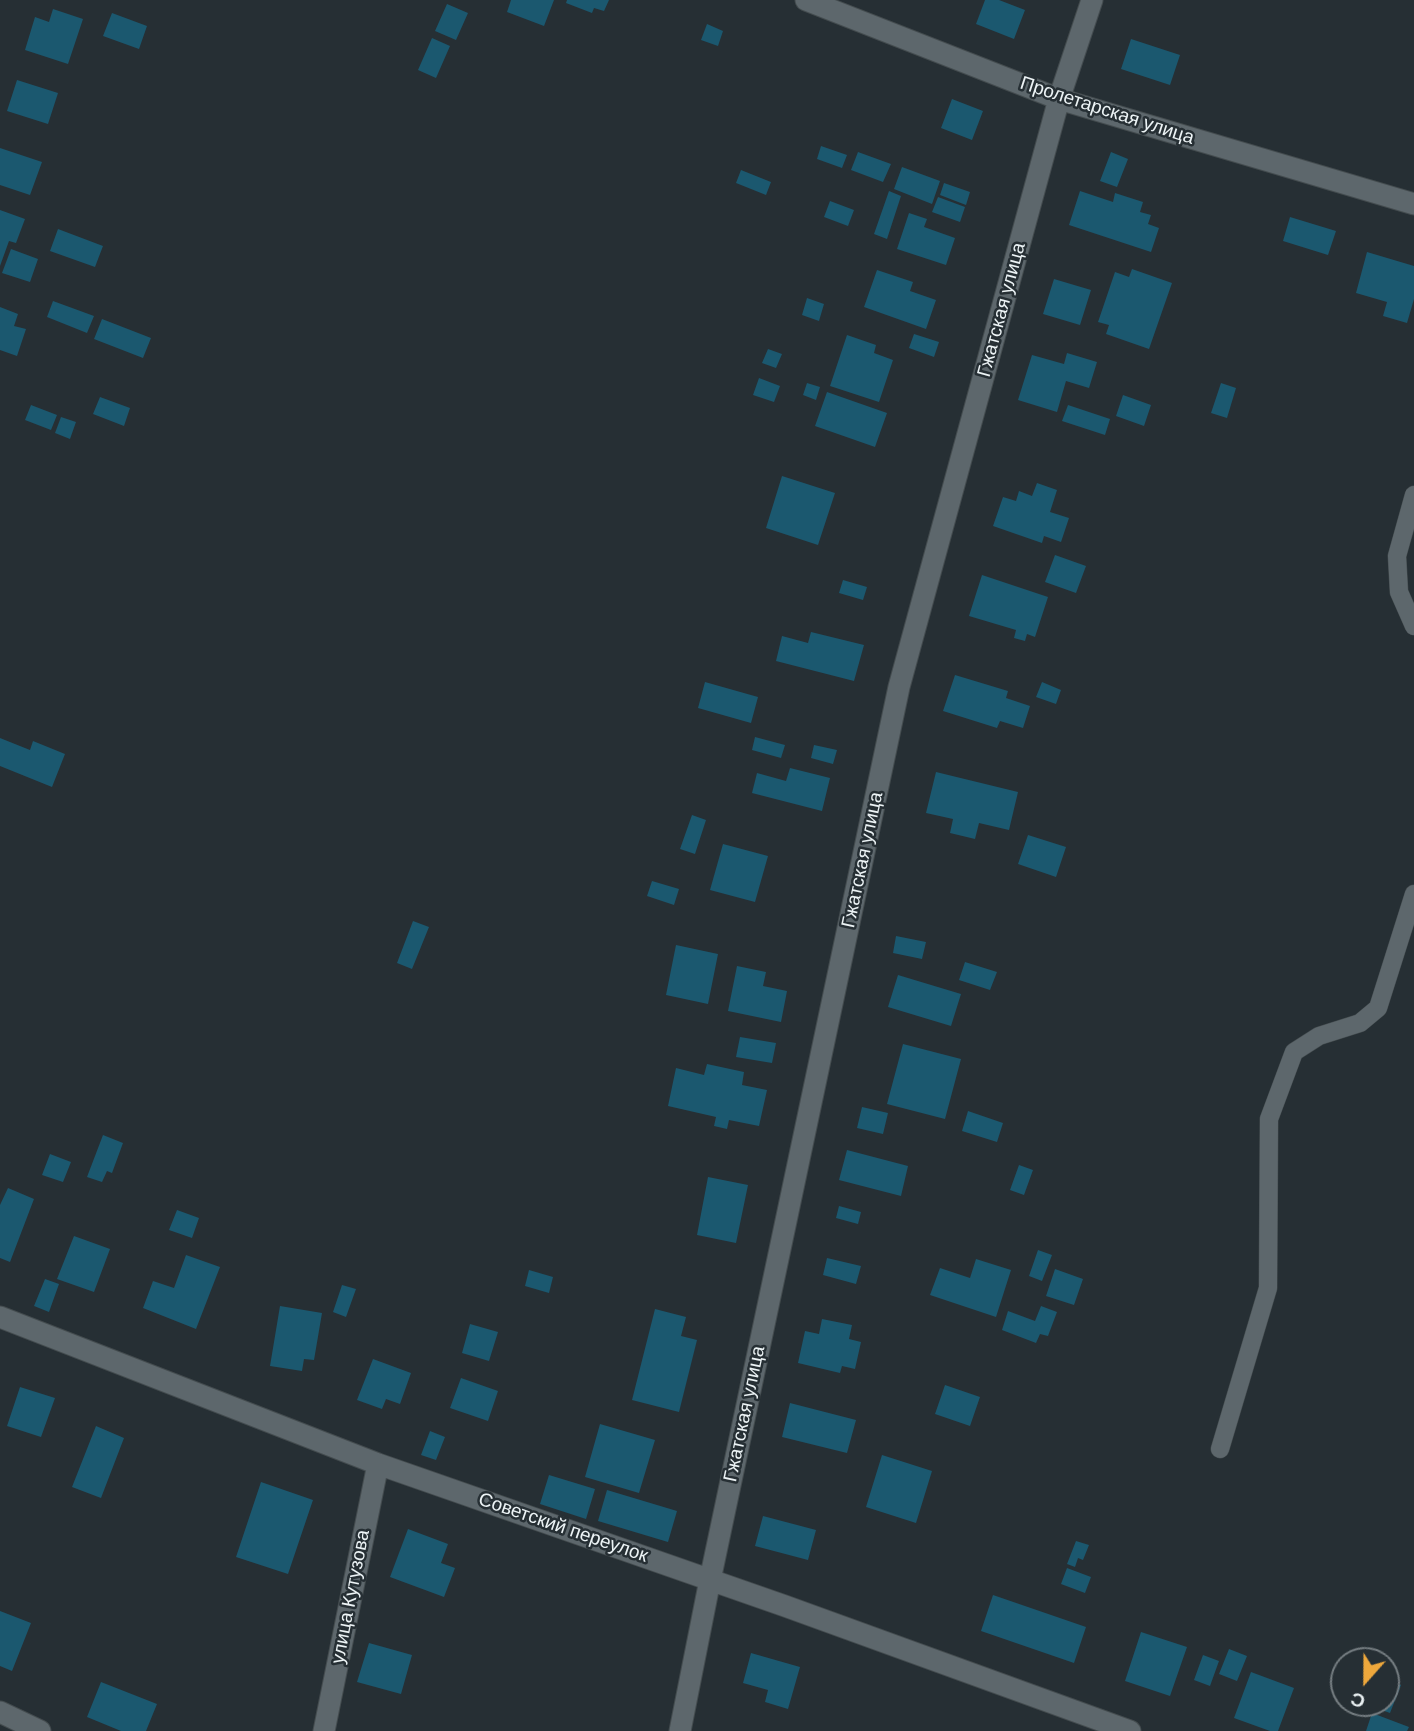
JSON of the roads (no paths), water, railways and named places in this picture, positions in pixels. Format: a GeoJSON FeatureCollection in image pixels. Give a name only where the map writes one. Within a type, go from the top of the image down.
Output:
{"type":"FeatureCollection","features":[{"type":"Feature","properties":{"kind":"street","name":"Пролетарская улица"},"geometry":{"type":"LineString","coordinates":[[806,0],[1059,99],[1414,204]]}},
{"type":"Feature","properties":{"kind":"street","name":"Гжатская улица"},"geometry":{"type":"LineString","coordinates":[[680,1731],[899,687],[1059,99],[1092,0]]}},
{"type":"Feature","properties":{"kind":"street","name":"Советский переулок"},"geometry":{"type":"LineString","coordinates":[[0,1317],[378,1464],[1130,1731]]}},
{"type":"Feature","properties":{"kind":"street","name":"улица Кутузова"},"geometry":{"type":"LineString","coordinates":[[324,1731],[378,1464]]}},
{"type":"Feature","properties":{"kind":"street"},"geometry":{"type":"LineString","coordinates":[[0,1712],[40,1731]]}},
{"type":"Feature","properties":{"kind":"lane"},"geometry":{"type":"LineString","coordinates":[[1414,495],[1397,556],[1399,592],[1414,626]]}},
{"type":"Feature","properties":{"kind":"lane"},"geometry":{"type":"LineString","coordinates":[[1220,1449],[1269,1288],[1269,1119],[1294,1052],[1319,1036],[1360,1023],[1378,1008],[1414,894]]}}]}
